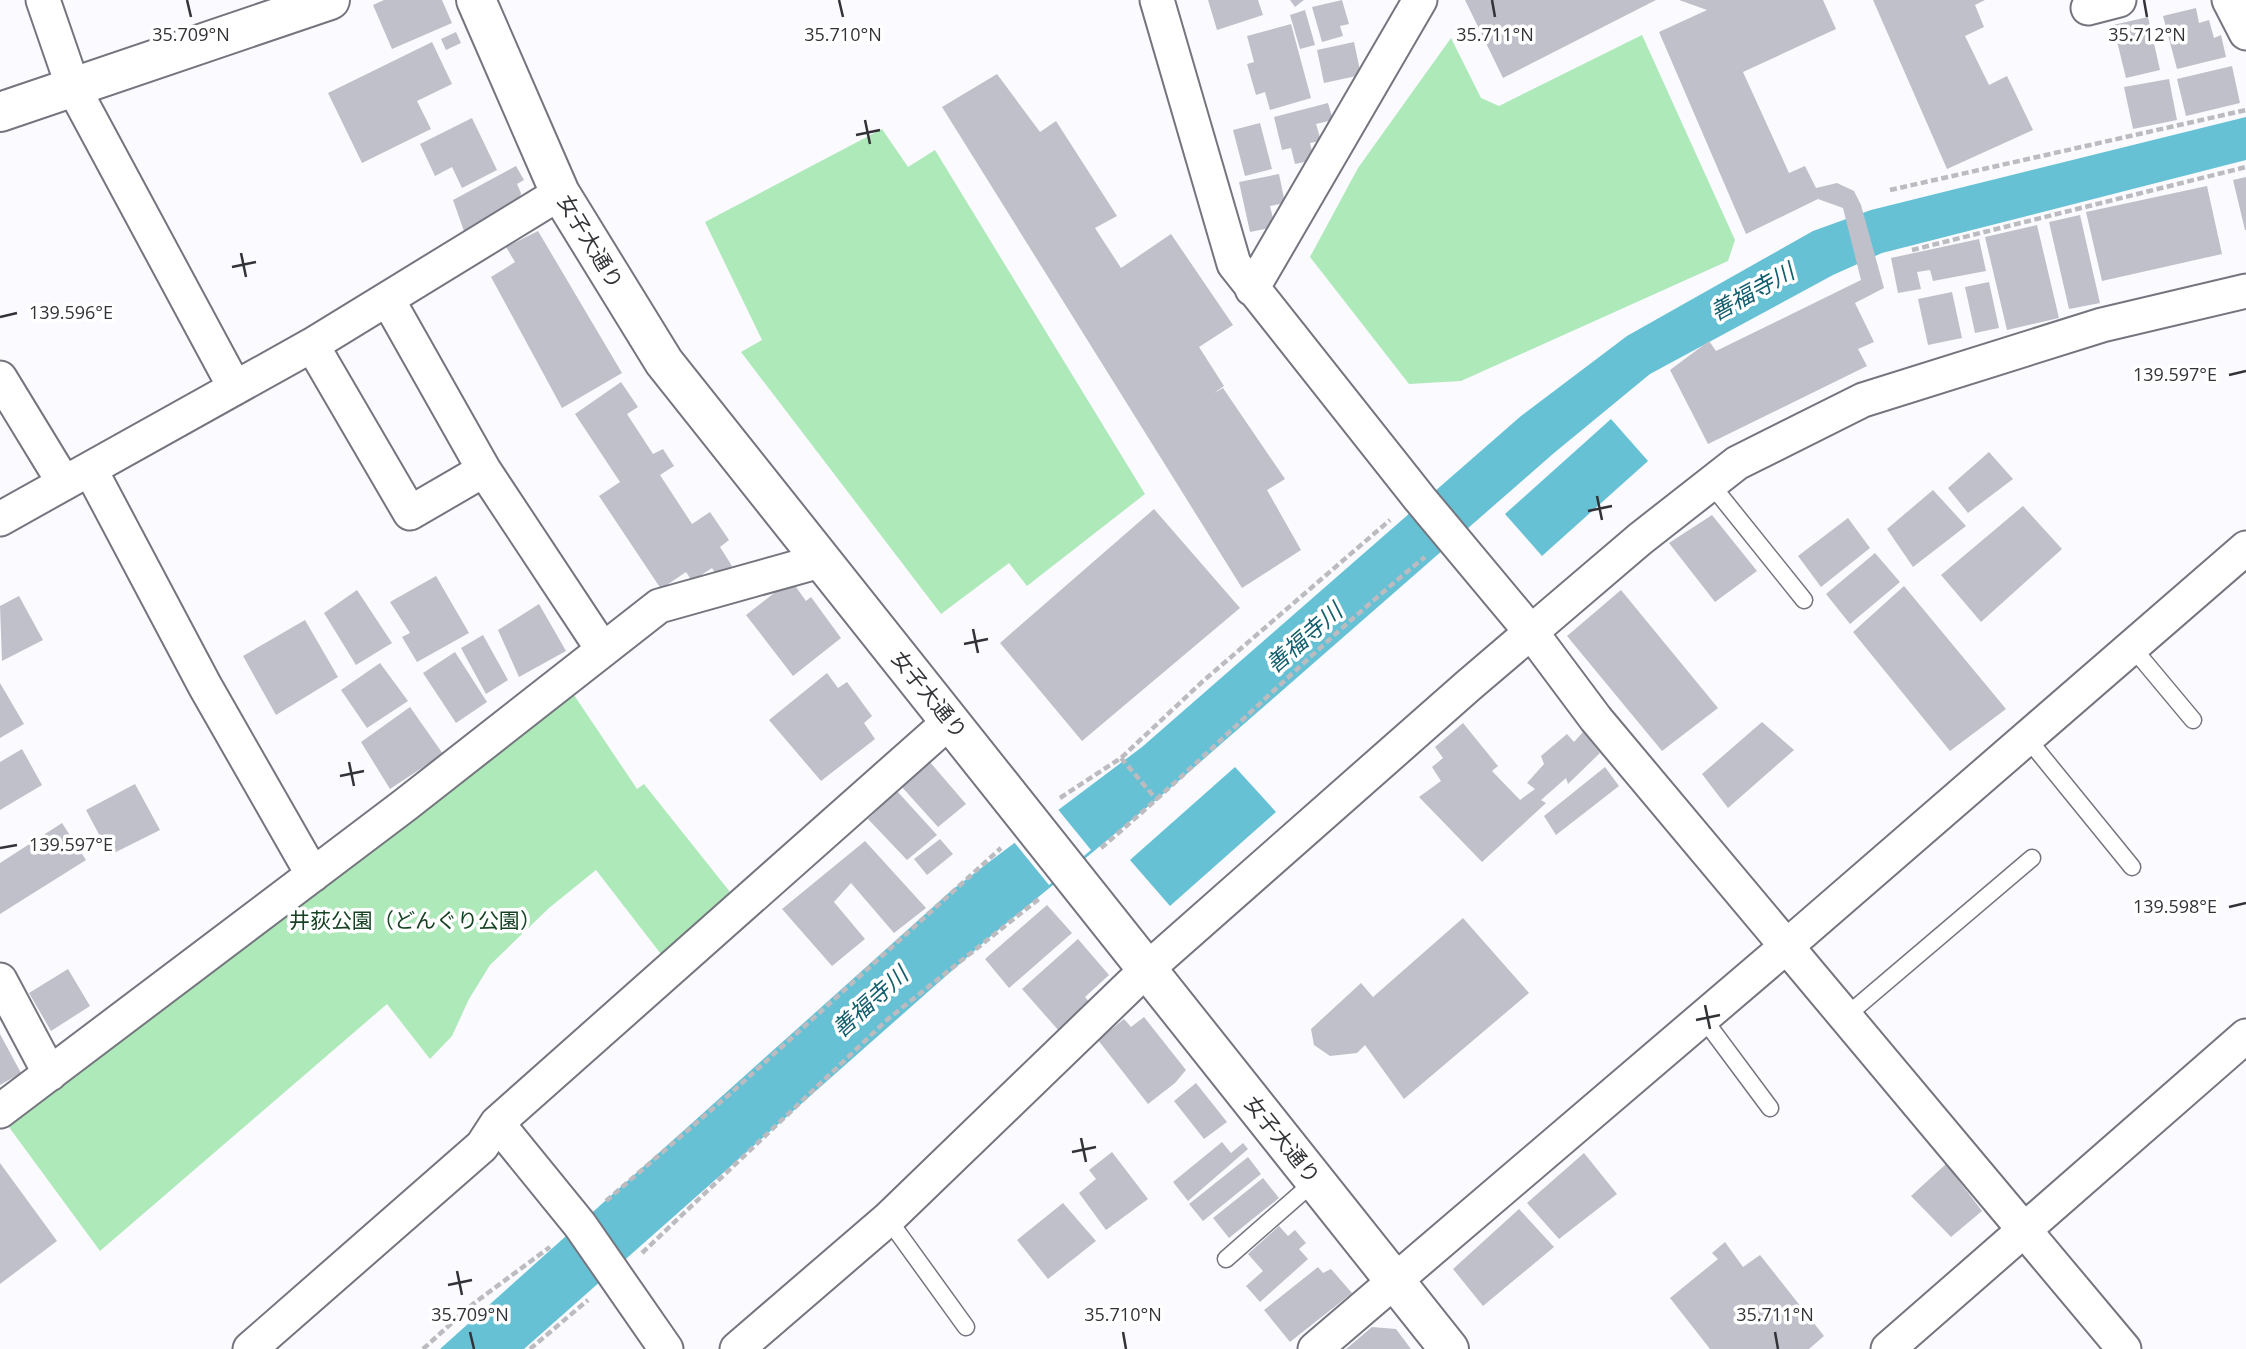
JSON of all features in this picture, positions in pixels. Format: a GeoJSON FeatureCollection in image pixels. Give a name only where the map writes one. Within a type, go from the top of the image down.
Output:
{"type":"FeatureCollection","features":[{"type":"Feature","properties":{"kind":"main road"},"geometry":{"type":"LineString","coordinates":[[0,112],[330,0]]}},
{"type":"Feature","properties":{"kind":"main road","name":"女子大通り"},"geometry":{"type":"LineString","coordinates":[[476,0],[560,193],[664,362],[950,721],[1044,811],[1071,874],[1449,1349]]}},
{"type":"Feature","properties":{"kind":"street"},"geometry":{"type":"LineString","coordinates":[[43,0],[73,87],[235,388]]}},
{"type":"Feature","properties":{"kind":"street"},"geometry":{"type":"LineString","coordinates":[[1157,0],[1234,264],[1420,499],[1531,632],[1596,719],[2124,1349]]}},
{"type":"Feature","properties":{"kind":"street"},"geometry":{"type":"LineString","coordinates":[[1252,289],[1420,0]]}},
{"type":"Feature","properties":{"kind":"street"},"geometry":{"type":"LineString","coordinates":[[2229,0],[2246,33]]}},
{"type":"Feature","properties":{"kind":"street"},"geometry":{"type":"LineString","coordinates":[[0,519],[312,345],[560,193]]}},
{"type":"Feature","properties":{"kind":"street"},"geometry":{"type":"LineString","coordinates":[[737,1349],[888,1219],[1146,970],[1531,632],[1737,463],[1863,400],[2102,325],[2246,291]]}},
{"type":"Feature","properties":{"kind":"street"},"geometry":{"type":"LineString","coordinates":[[388,300],[484,470],[603,650]]}},
{"type":"Feature","properties":{"kind":"street"},"geometry":{"type":"LineString","coordinates":[[312,345],[410,513],[484,470]]}},
{"type":"Feature","properties":{"kind":"street"},"geometry":{"type":"LineString","coordinates":[[0,378],[77,476],[205,686],[313,875]]}},
{"type":"Feature","properties":{"kind":"street"},"geometry":{"type":"LineString","coordinates":[[1315,1349],[1788,945],[2246,548]]}},
{"type":"Feature","properties":{"kind":"street"},"geometry":{"type":"LineString","coordinates":[[0,1111],[313,875],[659,606],[820,561]]}},
{"type":"Feature","properties":{"kind":"street"},"geometry":{"type":"LineString","coordinates":[[250,1349],[482,1146],[497,1123],[950,721]]}},
{"type":"Feature","properties":{"kind":"street"},"geometry":{"type":"LineString","coordinates":[[0,980],[50,1073]]}},
{"type":"Feature","properties":{"kind":"street"},"geometry":{"type":"LineString","coordinates":[[1888,1349],[2246,1036]]}},
{"type":"Feature","properties":{"kind":"street"},"geometry":{"type":"LineString","coordinates":[[497,1123],[581,1226],[666,1349]]}},
{"type":"Feature","properties":{"kind":"lane"},"geometry":{"type":"LineString","coordinates":[[1710,483],[1804,600]]}},
{"type":"Feature","properties":{"kind":"lane"},"geometry":{"type":"LineString","coordinates":[[2132,647],[2193,720]]}},
{"type":"Feature","properties":{"kind":"lane"},"geometry":{"type":"LineString","coordinates":[[2027,738],[2132,867]]}},
{"type":"Feature","properties":{"kind":"lane"},"geometry":{"type":"LineString","coordinates":[[1846,1016],[2032,858]]}},
{"type":"Feature","properties":{"kind":"lane"},"geometry":{"type":"LineString","coordinates":[[1703,1018],[1770,1108]]}},
{"type":"Feature","properties":{"kind":"lane"},"geometry":{"type":"LineString","coordinates":[[1226,1259],[1315,1181]]}},
{"type":"Feature","properties":{"kind":"lane"},"geometry":{"type":"LineString","coordinates":[[888,1219],[966,1326]]}},
{"type":"Feature","properties":{"kind":"path"},"geometry":{"type":"LineString","coordinates":[[1890,190],[2246,110]]}},
{"type":"Feature","properties":{"kind":"path"},"geometry":{"type":"LineString","coordinates":[[1912,250],[2246,167]]}},
{"type":"Feature","properties":{"kind":"path"},"geometry":{"type":"LineString","coordinates":[[423,1349],[473,1304],[581,1226],[1044,811],[1121,758],[1376,529],[1420,499]]}},
{"type":"Feature","properties":{"kind":"path"},"geometry":{"type":"LineString","coordinates":[[530,1349],[616,1275],[888,1019],[1071,874],[1295,669],[1450,535]]}},
{"type":"Feature","properties":{"kind":"path"},"geometry":{"type":"LineString","coordinates":[[1121,758],[1156,798]]}},
{"type":"Feature","properties":{"kind":"green space"},"geometry":{"type":"Polygon","coordinates":[[[1642,35],[1735,240],[1728,261],[1461,381],[1409,384],[1310,257],[1358,168],[1451,38],[1481,98],[1499,106],[1642,35]]]}},
{"type":"Feature","properties":{"kind":"green space"},"geometry":{"type":"Polygon","coordinates":[[[882,129],[908,167],[935,150],[1145,494],[1027,586],[1009,563],[941,614],[741,352],[762,340],[705,222],[882,129]]]}},
{"type":"Feature","properties":{"kind":"green space","name":"井荻公園（どんぐり公園）"},"geometry":{"type":"Polygon","coordinates":[[[572,692],[637,789],[644,784],[734,897],[664,958],[596,870],[549,908],[490,965],[469,999],[452,1036],[430,1059],[387,1004],[100,1251],[3,1119],[572,692]]]}},
{"type":"Feature","properties":{"kind":"water","name":"善福寺川"},"geometry":{"type":"Polygon","coordinates":[[[2246,117],[2246,160],[1882,253],[1833,275],[1650,374],[1554,453],[1174,785],[990,937],[524,1349],[440,1349],[952,890],[1142,747],[1521,416],[1627,336],[1813,231],[1871,210],[2246,117]]]}},
{"type":"Feature","properties":{"kind":"water"},"geometry":{"type":"Polygon","coordinates":[[[1611,419],[1648,461],[1542,556],[1505,514],[1611,419]]]}},
{"type":"Feature","properties":{"kind":"water"},"geometry":{"type":"Polygon","coordinates":[[[1235,767],[1276,812],[1170,906],[1130,860],[1235,767]]]}},
{"type":"Feature","properties":{"kind":"pier"},"geometry":{"type":"Polygon","coordinates":[[[1056,807],[1091,850],[1049,885],[1014,842],[1056,807]]]}},
{"type":"Feature","properties":{"kind":"building"},"geometry":{"type":"Polygon","coordinates":[[[384,0],[442,0],[452,23],[392,49],[373,5],[384,0]]]}},
{"type":"Feature","properties":{"kind":"building"},"geometry":{"type":"Polygon","coordinates":[[[1208,0],[1258,0],[1263,15],[1217,30],[1208,0]]]}},
{"type":"Feature","properties":{"kind":"building"},"geometry":{"type":"Polygon","coordinates":[[[1290,0],[1304,0],[1295,7],[1290,0]]]}},
{"type":"Feature","properties":{"kind":"building"},"geometry":{"type":"Polygon","coordinates":[[[1342,0],[1349,24],[1340,26],[1343,36],[1322,42],[1312,7],[1342,0]]]}},
{"type":"Feature","properties":{"kind":"building"},"geometry":{"type":"Polygon","coordinates":[[[1465,0],[1656,0],[1503,78],[1465,0]]]}},
{"type":"Feature","properties":{"kind":"building"},"geometry":{"type":"Polygon","coordinates":[[[1679,0],[1823,0],[1836,29],[1743,72],[1789,173],[1805,166],[1816,188],[1837,183],[1854,191],[1861,205],[1884,288],[1855,303],[1874,342],[1858,349],[1867,366],[1708,444],[1670,370],[1709,341],[1716,351],[1861,280],[1843,208],[1818,199],[1746,234],[1659,32],[1707,10],[1679,0]]]}},
{"type":"Feature","properties":{"kind":"building"},"geometry":{"type":"Polygon","coordinates":[[[1873,0],[1985,0],[1975,5],[1984,27],[1965,36],[1989,85],[2007,76],[2033,130],[1947,169],[1873,0]]]}},
{"type":"Feature","properties":{"kind":"building"},"geometry":{"type":"Polygon","coordinates":[[[2196,8],[2199,23],[2209,20],[2214,38],[2221,35],[2226,57],[2177,69],[2163,16],[2196,8]]]}},
{"type":"Feature","properties":{"kind":"building"},"geometry":{"type":"Polygon","coordinates":[[[1305,10],[1315,45],[1300,49],[1290,15],[1305,10]]]}},
{"type":"Feature","properties":{"kind":"building"},"geometry":{"type":"Polygon","coordinates":[[[2148,17],[2160,70],[2126,78],[2113,25],[2148,17]]]}},
{"type":"Feature","properties":{"kind":"building"},"geometry":{"type":"Polygon","coordinates":[[[1291,24],[1311,98],[1270,110],[1265,92],[1256,95],[1247,64],[1254,62],[1247,36],[1291,24]]]}},
{"type":"Feature","properties":{"kind":"building"},"geometry":{"type":"Polygon","coordinates":[[[456,32],[461,43],[446,50],[441,39],[456,32]]]}},
{"type":"Feature","properties":{"kind":"building"},"geometry":{"type":"Polygon","coordinates":[[[432,42],[452,84],[417,101],[431,129],[362,163],[328,93],[432,42]]]}},
{"type":"Feature","properties":{"kind":"building"},"geometry":{"type":"Polygon","coordinates":[[[1354,42],[1361,75],[1324,83],[1317,50],[1354,42]]]}},
{"type":"Feature","properties":{"kind":"building"},"geometry":{"type":"Polygon","coordinates":[[[2232,66],[2240,103],[2186,116],[2177,79],[2232,66]]]}},
{"type":"Feature","properties":{"kind":"building"},"geometry":{"type":"Polygon","coordinates":[[[997,74],[1040,132],[1056,121],[1117,216],[1095,228],[1121,268],[1171,234],[1233,325],[1199,347],[1224,386],[1214,393],[1223,388],[1285,479],[1267,490],[1301,550],[1242,588],[942,107],[997,74]]]}},
{"type":"Feature","properties":{"kind":"building"},"geometry":{"type":"Polygon","coordinates":[[[2169,79],[2177,120],[2133,129],[2124,87],[2169,79]]]}},
{"type":"Feature","properties":{"kind":"building"},"geometry":{"type":"Polygon","coordinates":[[[1328,103],[1333,120],[1316,124],[1321,141],[1310,143],[1314,160],[1295,164],[1291,148],[1282,150],[1274,117],[1328,103]]]}},
{"type":"Feature","properties":{"kind":"building"},"geometry":{"type":"Polygon","coordinates":[[[472,118],[497,170],[462,188],[452,167],[435,176],[420,144],[472,118]]]}},
{"type":"Feature","properties":{"kind":"building"},"geometry":{"type":"Polygon","coordinates":[[[1260,123],[1272,169],[1245,176],[1233,130],[1260,123]]]}},
{"type":"Feature","properties":{"kind":"building"},"geometry":{"type":"Polygon","coordinates":[[[516,166],[524,180],[517,184],[521,193],[519,202],[465,234],[453,200],[516,166]]]}},
{"type":"Feature","properties":{"kind":"building"},"geometry":{"type":"Polygon","coordinates":[[[1279,174],[1285,203],[1270,206],[1275,227],[1250,232],[1239,182],[1279,174]]]}},
{"type":"Feature","properties":{"kind":"building"},"geometry":{"type":"Polygon","coordinates":[[[2246,177],[2246,230],[2245,230],[2233,180],[2246,177]]]}},
{"type":"Feature","properties":{"kind":"building"},"geometry":{"type":"Polygon","coordinates":[[[2207,186],[2222,254],[2102,281],[2086,212],[2207,186]]]}},
{"type":"Feature","properties":{"kind":"building"},"geometry":{"type":"Polygon","coordinates":[[[2080,215],[2100,303],[2069,309],[2049,222],[2080,215]]]}},
{"type":"Feature","properties":{"kind":"building"},"geometry":{"type":"Polygon","coordinates":[[[2037,225],[2059,318],[2007,330],[1985,237],[2037,225]]]}},
{"type":"Feature","properties":{"kind":"building"},"geometry":{"type":"Polygon","coordinates":[[[538,231],[622,373],[562,408],[491,277],[515,262],[506,247],[538,231]]]}},
{"type":"Feature","properties":{"kind":"building"},"geometry":{"type":"Polygon","coordinates":[[[1979,239],[1986,271],[1933,281],[1930,270],[1917,272],[1921,289],[1898,293],[1891,258],[1979,239]]]}},
{"type":"Feature","properties":{"kind":"building"},"geometry":{"type":"Polygon","coordinates":[[[1989,282],[1999,328],[1975,333],[1965,287],[1989,282]]]}},
{"type":"Feature","properties":{"kind":"building"},"geometry":{"type":"Polygon","coordinates":[[[1952,292],[1962,338],[1928,345],[1918,299],[1952,292]]]}},
{"type":"Feature","properties":{"kind":"building"},"geometry":{"type":"Polygon","coordinates":[[[621,382],[638,407],[627,414],[653,454],[663,449],[674,466],[660,475],[692,524],[710,512],[729,540],[720,547],[732,566],[717,576],[712,568],[692,581],[686,572],[661,589],[599,496],[620,482],[575,414],[621,382]]]}},
{"type":"Feature","properties":{"kind":"building"},"geometry":{"type":"Polygon","coordinates":[[[1989,452],[2013,479],[1968,513],[1948,488],[1989,452]]]}},
{"type":"Feature","properties":{"kind":"building"},"geometry":{"type":"Polygon","coordinates":[[[1933,490],[1966,526],[1913,567],[1887,529],[1933,490]]]}},
{"type":"Feature","properties":{"kind":"building"},"geometry":{"type":"Polygon","coordinates":[[[2023,506],[2062,549],[1981,622],[1941,575],[2023,506]]]}},
{"type":"Feature","properties":{"kind":"building"},"geometry":{"type":"Polygon","coordinates":[[[1154,509],[1240,608],[1082,741],[1000,643],[1154,509]]]}},
{"type":"Feature","properties":{"kind":"building"},"geometry":{"type":"Polygon","coordinates":[[[1712,515],[1757,571],[1715,602],[1669,543],[1712,515]]]}},
{"type":"Feature","properties":{"kind":"building"},"geometry":{"type":"Polygon","coordinates":[[[1848,518],[1870,548],[1821,587],[1798,556],[1848,518]]]}},
{"type":"Feature","properties":{"kind":"building"},"geometry":{"type":"Polygon","coordinates":[[[1875,553],[1900,582],[1850,624],[1826,594],[1875,553]]]}},
{"type":"Feature","properties":{"kind":"building"},"geometry":{"type":"Polygon","coordinates":[[[436,576],[469,633],[417,662],[402,637],[410,633],[390,602],[436,576]]]}},
{"type":"Feature","properties":{"kind":"building"},"geometry":{"type":"Polygon","coordinates":[[[791,580],[806,601],[811,597],[841,638],[793,676],[746,615],[791,580]]]}},
{"type":"Feature","properties":{"kind":"building"},"geometry":{"type":"Polygon","coordinates":[[[1904,586],[2006,709],[1950,751],[1853,632],[1904,586]]]}},
{"type":"Feature","properties":{"kind":"building"},"geometry":{"type":"Polygon","coordinates":[[[357,590],[392,643],[356,665],[324,613],[357,590]]]}},
{"type":"Feature","properties":{"kind":"building"},"geometry":{"type":"Polygon","coordinates":[[[1621,590],[1718,708],[1662,751],[1567,636],[1621,590]]]}},
{"type":"Feature","properties":{"kind":"building"},"geometry":{"type":"Polygon","coordinates":[[[19,596],[43,640],[2,661],[0,606],[19,596]]]}},
{"type":"Feature","properties":{"kind":"building"},"geometry":{"type":"Polygon","coordinates":[[[539,604],[566,651],[519,677],[498,630],[539,604]]]}},
{"type":"Feature","properties":{"kind":"building"},"geometry":{"type":"Polygon","coordinates":[[[305,620],[338,677],[276,715],[243,656],[305,620]]]}},
{"type":"Feature","properties":{"kind":"building"},"geometry":{"type":"Polygon","coordinates":[[[483,635],[508,680],[486,694],[461,648],[483,635]]]}},
{"type":"Feature","properties":{"kind":"building"},"geometry":{"type":"Polygon","coordinates":[[[455,652],[487,702],[456,723],[423,673],[455,652]]]}},
{"type":"Feature","properties":{"kind":"building"},"geometry":{"type":"Polygon","coordinates":[[[380,663],[408,701],[367,728],[341,690],[380,663]]]}},
{"type":"Feature","properties":{"kind":"building"},"geometry":{"type":"Polygon","coordinates":[[[827,673],[838,688],[847,682],[872,716],[864,723],[875,739],[821,781],[769,720],[827,673]]]}},
{"type":"Feature","properties":{"kind":"building"},"geometry":{"type":"Polygon","coordinates":[[[0,683],[24,724],[0,738],[0,683]]]}},
{"type":"Feature","properties":{"kind":"building"},"geometry":{"type":"Polygon","coordinates":[[[410,707],[443,754],[390,789],[361,742],[410,707]]]}},
{"type":"Feature","properties":{"kind":"building"},"geometry":{"type":"Polygon","coordinates":[[[1762,722],[1794,750],[1728,808],[1702,774],[1762,722]]]}},
{"type":"Feature","properties":{"kind":"building"},"geometry":{"type":"Polygon","coordinates":[[[1463,723],[1498,766],[1492,771],[1520,800],[1535,789],[1527,783],[1544,764],[1541,756],[1567,734],[1574,742],[1583,732],[1600,753],[1568,784],[1566,778],[1541,800],[1546,803],[1482,862],[1419,797],[1441,781],[1432,767],[1443,758],[1435,747],[1463,723]]]}},
{"type":"Feature","properties":{"kind":"building"},"geometry":{"type":"Polygon","coordinates":[[[22,749],[42,785],[0,810],[0,762],[22,749]]]}},
{"type":"Feature","properties":{"kind":"building"},"geometry":{"type":"Polygon","coordinates":[[[929,761],[966,804],[938,827],[901,786],[929,761]]]}},
{"type":"Feature","properties":{"kind":"building"},"geometry":{"type":"Polygon","coordinates":[[[1605,767],[1619,786],[1556,835],[1544,816],[1605,767]]]}},
{"type":"Feature","properties":{"kind":"building"},"geometry":{"type":"Polygon","coordinates":[[[135,784],[160,830],[110,855],[86,810],[135,784]]]}},
{"type":"Feature","properties":{"kind":"building"},"geometry":{"type":"Polygon","coordinates":[[[897,791],[937,835],[907,860],[868,819],[897,791]]]}},
{"type":"Feature","properties":{"kind":"building"},"geometry":{"type":"Polygon","coordinates":[[[62,823],[86,860],[0,914],[0,863],[62,823]]]}},
{"type":"Feature","properties":{"kind":"building"},"geometry":{"type":"Polygon","coordinates":[[[940,839],[953,854],[927,875],[914,859],[940,839]]]}},
{"type":"Feature","properties":{"kind":"building"},"geometry":{"type":"Polygon","coordinates":[[[865,841],[926,908],[894,933],[851,883],[834,902],[865,939],[832,966],[782,909],[865,841]]]}},
{"type":"Feature","properties":{"kind":"building"},"geometry":{"type":"Polygon","coordinates":[[[1047,905],[1072,933],[1009,988],[985,959],[1047,905]]]}},
{"type":"Feature","properties":{"kind":"building"},"geometry":{"type":"Polygon","coordinates":[[[1463,918],[1529,993],[1404,1099],[1365,1045],[1357,1053],[1330,1056],[1314,1045],[1311,1029],[1361,983],[1373,997],[1463,918]]]}},
{"type":"Feature","properties":{"kind":"building"},"geometry":{"type":"Polygon","coordinates":[[[1078,939],[1109,975],[1085,997],[1090,1003],[1059,1031],[1022,989],[1078,939]]]}},
{"type":"Feature","properties":{"kind":"building"},"geometry":{"type":"Polygon","coordinates":[[[68,969],[90,1006],[51,1031],[29,993],[68,969]]]}},
{"type":"Feature","properties":{"kind":"building"},"geometry":{"type":"Polygon","coordinates":[[[1144,1017],[1186,1070],[1175,1083],[1148,1104],[1098,1040],[1124,1019],[1131,1027],[1144,1017]]]}},
{"type":"Feature","properties":{"kind":"building"},"geometry":{"type":"Polygon","coordinates":[[[0,1034],[21,1073],[0,1085],[0,1034]]]}},
{"type":"Feature","properties":{"kind":"building"},"geometry":{"type":"Polygon","coordinates":[[[1196,1083],[1227,1122],[1204,1139],[1174,1101],[1196,1083]]]}},
{"type":"Feature","properties":{"kind":"building"},"geometry":{"type":"Polygon","coordinates":[[[1222,1142],[1231,1153],[1243,1143],[1248,1149],[1188,1201],[1173,1182],[1222,1142]]]}},
{"type":"Feature","properties":{"kind":"building"},"geometry":{"type":"Polygon","coordinates":[[[1112,1152],[1148,1199],[1106,1230],[1079,1193],[1096,1179],[1089,1170],[1112,1152]]]}},
{"type":"Feature","properties":{"kind":"building"},"geometry":{"type":"Polygon","coordinates":[[[1584,1153],[1617,1194],[1559,1239],[1527,1203],[1584,1153]]]}},
{"type":"Feature","properties":{"kind":"building"},"geometry":{"type":"Polygon","coordinates":[[[1248,1157],[1261,1174],[1203,1221],[1189,1204],[1248,1157]]]}},
{"type":"Feature","properties":{"kind":"building"},"geometry":{"type":"Polygon","coordinates":[[[0,1163],[57,1241],[0,1284],[0,1163]]]}},
{"type":"Feature","properties":{"kind":"building"},"geometry":{"type":"Polygon","coordinates":[[[1946,1164],[1982,1211],[1951,1237],[1911,1196],[1946,1164]]]}},
{"type":"Feature","properties":{"kind":"building"},"geometry":{"type":"Polygon","coordinates":[[[1263,1178],[1279,1198],[1229,1238],[1213,1218],[1263,1178]]]}},
{"type":"Feature","properties":{"kind":"building"},"geometry":{"type":"Polygon","coordinates":[[[1063,1203],[1096,1241],[1048,1279],[1017,1240],[1063,1203]]]}},
{"type":"Feature","properties":{"kind":"building"},"geometry":{"type":"Polygon","coordinates":[[[1519,1209],[1554,1247],[1483,1306],[1453,1269],[1519,1209]]]}},
{"type":"Feature","properties":{"kind":"building"},"geometry":{"type":"Polygon","coordinates":[[[1279,1226],[1288,1236],[1295,1230],[1306,1243],[1299,1249],[1308,1259],[1260,1302],[1246,1286],[1263,1271],[1248,1254],[1279,1226]]]}},
{"type":"Feature","properties":{"kind":"building"},"geometry":{"type":"Polygon","coordinates":[[[1725,1242],[1743,1267],[1760,1255],[1824,1336],[1809,1349],[1710,1349],[1670,1298],[1718,1259],[1712,1253],[1725,1242]]]}},
{"type":"Feature","properties":{"kind":"building"},"geometry":{"type":"Polygon","coordinates":[[[1318,1267],[1323,1273],[1331,1269],[1352,1293],[1290,1342],[1264,1310],[1318,1267]]]}},
{"type":"Feature","properties":{"kind":"building"},"geometry":{"type":"Polygon","coordinates":[[[1372,1327],[1396,1329],[1411,1349],[1346,1349],[1372,1327]]]}}]}
